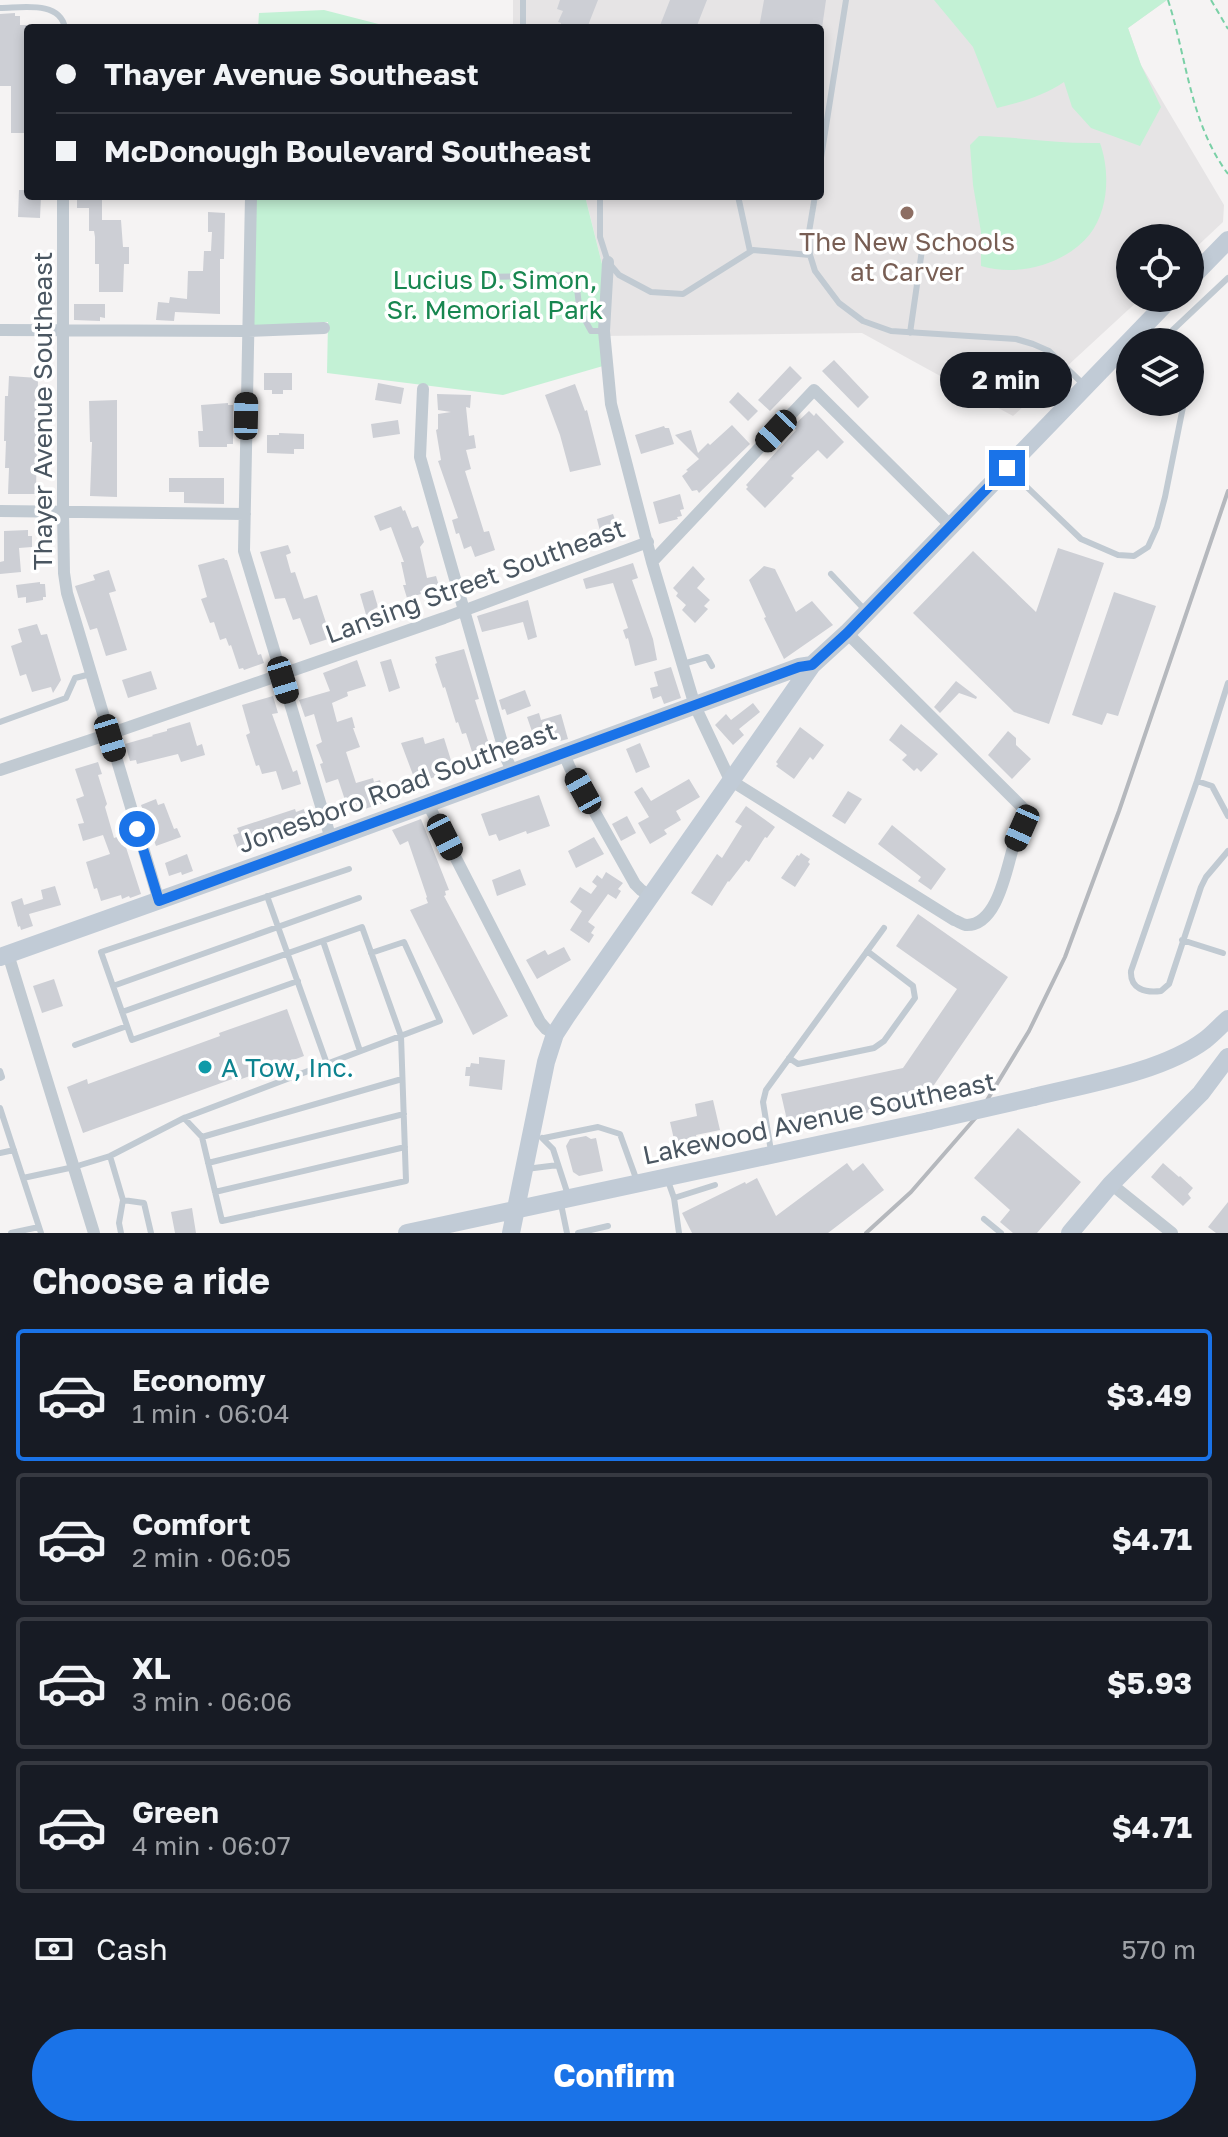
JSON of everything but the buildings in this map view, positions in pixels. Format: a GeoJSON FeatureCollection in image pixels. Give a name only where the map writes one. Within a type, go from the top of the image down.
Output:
{"type":"FeatureCollection","features":[{"type":"Feature","properties":{"kind":"main road"},"geometry":{"type":"LineString","coordinates":[[1204,265],[1228,240]]}},
{"type":"Feature","properties":{"kind":"main road"},"geometry":{"type":"LineString","coordinates":[[1148,328],[1160,312]]}},
{"type":"Feature","properties":{"kind":"main road"},"geometry":{"type":"LineString","coordinates":[[511,1233],[524,1169],[537,1138],[546,1062],[555,1034],[730,780],[812,665],[847,633],[1085,386],[1116,359]]}},
{"type":"Feature","properties":{"kind":"main road","name":"Jonesboro Road Southeast"},"geometry":{"type":"LineString","coordinates":[[4,956],[799,667],[812,665]]}},
{"type":"Feature","properties":{"kind":"main road","name":"Lakewood Avenue Southeast"},"geometry":{"type":"LineString","coordinates":[[407,1233],[445,1229],[516,1209],[929,1121],[1122,1075],[1169,1060],[1204,1041],[1228,1019]]}},
{"type":"Feature","properties":{"kind":"main road"},"geometry":{"type":"LineString","coordinates":[[1070,1233],[1111,1184],[1201,1093],[1228,1057]]}},
{"type":"Feature","properties":{"kind":"street","name":"Thayer Avenue Southeast"},"geometry":{"type":"LineString","coordinates":[[63,200],[64,573],[67,593],[159,901]]}},
{"type":"Feature","properties":{"kind":"street"},"geometry":{"type":"LineString","coordinates":[[251,200],[244,551],[331,839]]}},
{"type":"Feature","properties":{"kind":"street"},"geometry":{"type":"LineString","coordinates":[[608,262],[604,331],[611,404],[652,562],[695,706],[730,780],[954,920],[966,925],[982,920],[999,896],[1028,813],[847,633]]}},
{"type":"Feature","properties":{"kind":"street"},"geometry":{"type":"LineString","coordinates":[[0,330],[248,331],[324,328]]}},
{"type":"Feature","properties":{"kind":"street"},"geometry":{"type":"LineString","coordinates":[[423,389],[420,457],[513,772]]}},
{"type":"Feature","properties":{"kind":"street"},"geometry":{"type":"LineString","coordinates":[[652,562],[814,390],[951,526]]}},
{"type":"Feature","properties":{"kind":"street"},"geometry":{"type":"LineString","coordinates":[[0,511],[245,514]]}},
{"type":"Feature","properties":{"kind":"street","name":"Lansing Street Southeast"},"geometry":{"type":"LineString","coordinates":[[0,770],[444,618],[648,542]]}},
{"type":"Feature","properties":{"kind":"street"},"geometry":{"type":"LineString","coordinates":[[564,754],[635,884],[650,896]]}},
{"type":"Feature","properties":{"kind":"street"},"geometry":{"type":"LineString","coordinates":[[428,804],[540,1022],[555,1034]]}},
{"type":"Feature","properties":{"kind":"street"},"geometry":{"type":"LineString","coordinates":[[4,956],[94,1233]]}},
{"type":"Feature","properties":{"kind":"street"},"geometry":{"type":"LineString","coordinates":[[1111,1184],[1172,1233]]}},
{"type":"Feature","properties":{"kind":"lane"},"geometry":{"type":"LineString","coordinates":[[523,0],[523,24]]}},
{"type":"Feature","properties":{"kind":"lane"},"geometry":{"type":"LineString","coordinates":[[824,139],[846,0]]}},
{"type":"Feature","properties":{"kind":"lane"},"geometry":{"type":"LineString","coordinates":[[0,8],[46,8],[58,13],[65,24]]}},
{"type":"Feature","properties":{"kind":"lane"},"geometry":{"type":"LineString","coordinates":[[600,200],[600,237],[608,262],[619,275],[651,292],[683,294],[750,251],[810,255]]}},
{"type":"Feature","properties":{"kind":"lane"},"geometry":{"type":"LineString","coordinates":[[739,200],[750,251]]}},
{"type":"Feature","properties":{"kind":"lane"},"geometry":{"type":"LineString","coordinates":[[814,200],[809,232],[810,255],[815,271],[845,308],[876,327],[910,333],[1016,339],[1033,344],[1049,351],[1085,386]]}},
{"type":"Feature","properties":{"kind":"lane"},"geometry":{"type":"LineString","coordinates":[[910,333],[924,236]]}},
{"type":"Feature","properties":{"kind":"lane"},"geometry":{"type":"LineString","coordinates":[[485,277],[573,275],[584,319],[591,331],[604,331]]}},
{"type":"Feature","properties":{"kind":"lane"},"geometry":{"type":"LineString","coordinates":[[1175,328],[1228,278]]}},
{"type":"Feature","properties":{"kind":"lane"},"geometry":{"type":"LineString","coordinates":[[1007,468],[1081,539],[1118,555],[1134,556],[1148,547],[1157,527],[1181,416]]}},
{"type":"Feature","properties":{"kind":"lane"},"geometry":{"type":"LineString","coordinates":[[831,574],[866,612]]}},
{"type":"Feature","properties":{"kind":"lane"},"geometry":{"type":"LineString","coordinates":[[683,664],[707,657],[712,666]]}},
{"type":"Feature","properties":{"kind":"lane"},"geometry":{"type":"LineString","coordinates":[[0,722],[66,698],[75,678],[91,674]]}},
{"type":"Feature","properties":{"kind":"lane"},"geometry":{"type":"LineString","coordinates":[[1228,683],[1131,971],[1131,981],[1135,987],[1152,992],[1161,991],[1169,984],[1201,887],[1228,851]]}},
{"type":"Feature","properties":{"kind":"lane"},"geometry":{"type":"LineString","coordinates":[[1197,781],[1212,786],[1228,816]]}},
{"type":"Feature","properties":{"kind":"lane"},"geometry":{"type":"LineString","coordinates":[[298,981],[132,1040],[101,952],[349,869]]}},
{"type":"Feature","properties":{"kind":"lane"},"geometry":{"type":"LineString","coordinates":[[267,896],[327,1064]]}},
{"type":"Feature","properties":{"kind":"lane"},"geometry":{"type":"LineString","coordinates":[[113,986],[359,898]]}},
{"type":"Feature","properties":{"kind":"lane"},"geometry":{"type":"LineString","coordinates":[[122,1012],[362,927],[401,1036],[406,1181],[222,1221],[202,1137],[184,1118]]}},
{"type":"Feature","properties":{"kind":"lane"},"geometry":{"type":"LineString","coordinates":[[772,1155],[763,1102],[766,1090],[884,928]]}},
{"type":"Feature","properties":{"kind":"lane"},"geometry":{"type":"LineString","coordinates":[[1182,940],[1223,953]]}},
{"type":"Feature","properties":{"kind":"lane"},"geometry":{"type":"LineString","coordinates":[[323,941],[360,1051]]}},
{"type":"Feature","properties":{"kind":"lane"},"geometry":{"type":"LineString","coordinates":[[23,1178],[110,1156],[184,1118],[440,1021],[404,942],[371,953]]}},
{"type":"Feature","properties":{"kind":"lane"},"geometry":{"type":"LineString","coordinates":[[789,1058],[798,1064],[874,1048],[884,1041],[915,998],[913,986],[867,951]]}},
{"type":"Feature","properties":{"kind":"lane"},"geometry":{"type":"LineString","coordinates":[[75,1045],[127,1026]]}},
{"type":"Feature","properties":{"kind":"lane"},"geometry":{"type":"LineString","coordinates":[[0,1071],[0,1078]]}},
{"type":"Feature","properties":{"kind":"lane"},"geometry":{"type":"LineString","coordinates":[[202,1137],[402,1079]]}},
{"type":"Feature","properties":{"kind":"lane"},"geometry":{"type":"LineString","coordinates":[[0,1108],[40,1230],[11,1233]]}},
{"type":"Feature","properties":{"kind":"lane"},"geometry":{"type":"LineString","coordinates":[[208,1163],[404,1114]]}},
{"type":"Feature","properties":{"kind":"lane"},"geometry":{"type":"LineString","coordinates":[[537,1138],[598,1127],[620,1134],[638,1183]]}},
{"type":"Feature","properties":{"kind":"lane"},"geometry":{"type":"LineString","coordinates":[[537,1138],[553,1149],[568,1233]]}},
{"type":"Feature","properties":{"kind":"lane"},"geometry":{"type":"LineString","coordinates":[[215,1192],[405,1147]]}},
{"type":"Feature","properties":{"kind":"lane"},"geometry":{"type":"LineString","coordinates":[[0,1153],[14,1150]]}},
{"type":"Feature","properties":{"kind":"lane"},"geometry":{"type":"LineString","coordinates":[[110,1156],[123,1200],[119,1223],[121,1233]]}},
{"type":"Feature","properties":{"kind":"lane"},"geometry":{"type":"LineString","coordinates":[[524,1169],[558,1165]]}},
{"type":"Feature","properties":{"kind":"lane"},"geometry":{"type":"LineString","coordinates":[[666,1177],[674,1198],[679,1233]]}},
{"type":"Feature","properties":{"kind":"lane"},"geometry":{"type":"LineString","coordinates":[[674,1198],[715,1185]]}},
{"type":"Feature","properties":{"kind":"lane"},"geometry":{"type":"LineString","coordinates":[[123,1200],[144,1203],[151,1233]]}},
{"type":"Feature","properties":{"kind":"lane"},"geometry":{"type":"LineString","coordinates":[[984,1219],[1001,1233]]}},
{"type":"Feature","properties":{"kind":"lane"},"geometry":{"type":"LineString","coordinates":[[578,1233],[608,1226]]}},
{"type":"Feature","properties":{"kind":"path"},"geometry":{"type":"LineString","coordinates":[[1168,0],[1200,123],[1228,174]]}},
{"type":"Feature","properties":{"kind":"path"},"geometry":{"type":"LineString","coordinates":[[1211,0],[1228,29]]}},
{"type":"Feature","properties":{"kind":"path"},"geometry":{"type":"LineString","coordinates":[[1056,382],[1063,375]]}},
{"type":"Feature","properties":{"kind":"shaded area","name":"The New Schools at Carver"},"geometry":{"type":"Polygon","coordinates":[[[513,0],[1167,0],[1128,28],[1141,65],[1224,205],[1223,222],[1204,240],[1204,224],[1116,224],[1116,312],[1126,312],[1013,416],[862,333],[601,336],[602,264],[586,200],[824,200],[824,24],[513,24],[513,0]]]}},
{"type":"Feature","properties":{"kind":"green space"},"geometry":{"type":"Polygon","coordinates":[[[934,0],[1167,0],[1128,28],[1161,107],[1140,146],[1091,128],[1072,107],[1064,82],[1032,98],[997,108],[973,47],[934,0]]]}},
{"type":"Feature","properties":{"kind":"green space"},"geometry":{"type":"Polygon","coordinates":[[[324,10],[378,24],[258,24],[259,13],[324,10]]]}},
{"type":"Feature","properties":{"kind":"green space"},"geometry":{"type":"Polygon","coordinates":[[[979,136],[1100,143],[1106,178],[1104,202],[1096,224],[1080,245],[1040,266],[1010,270],[981,266],[981,232],[970,145],[979,136]]]}},
{"type":"Feature","properties":{"kind":"green space","name":"Lucius D. Simon, Sr. Memorial Park"},"geometry":{"type":"Polygon","coordinates":[[[255,200],[586,200],[602,264],[603,366],[503,395],[327,373],[328,322],[252,326],[255,200]]]}},
{"type":"Feature","properties":{"kind":"railway"},"geometry":{"type":"LineString","coordinates":[[866,1233],[911,1192],[978,1115],[1029,1031],[1065,957],[1119,811],[1228,491]]}},
{"type":"Feature","properties":{"kind":"place","name":"The New Schools at Carver"},"geometry":{"type":"Point","coordinates":[907,213]}},
{"type":"Feature","properties":{"kind":"place","name":"A Tow, Inc."},"geometry":{"type":"Point","coordinates":[205,1067]}},
{"type":"Feature","properties":{"kind":"route"},"geometry":{"type":"LineString","coordinates":[[137,829],[159,901],[799,667],[812,665],[1007,468]]}}]}
